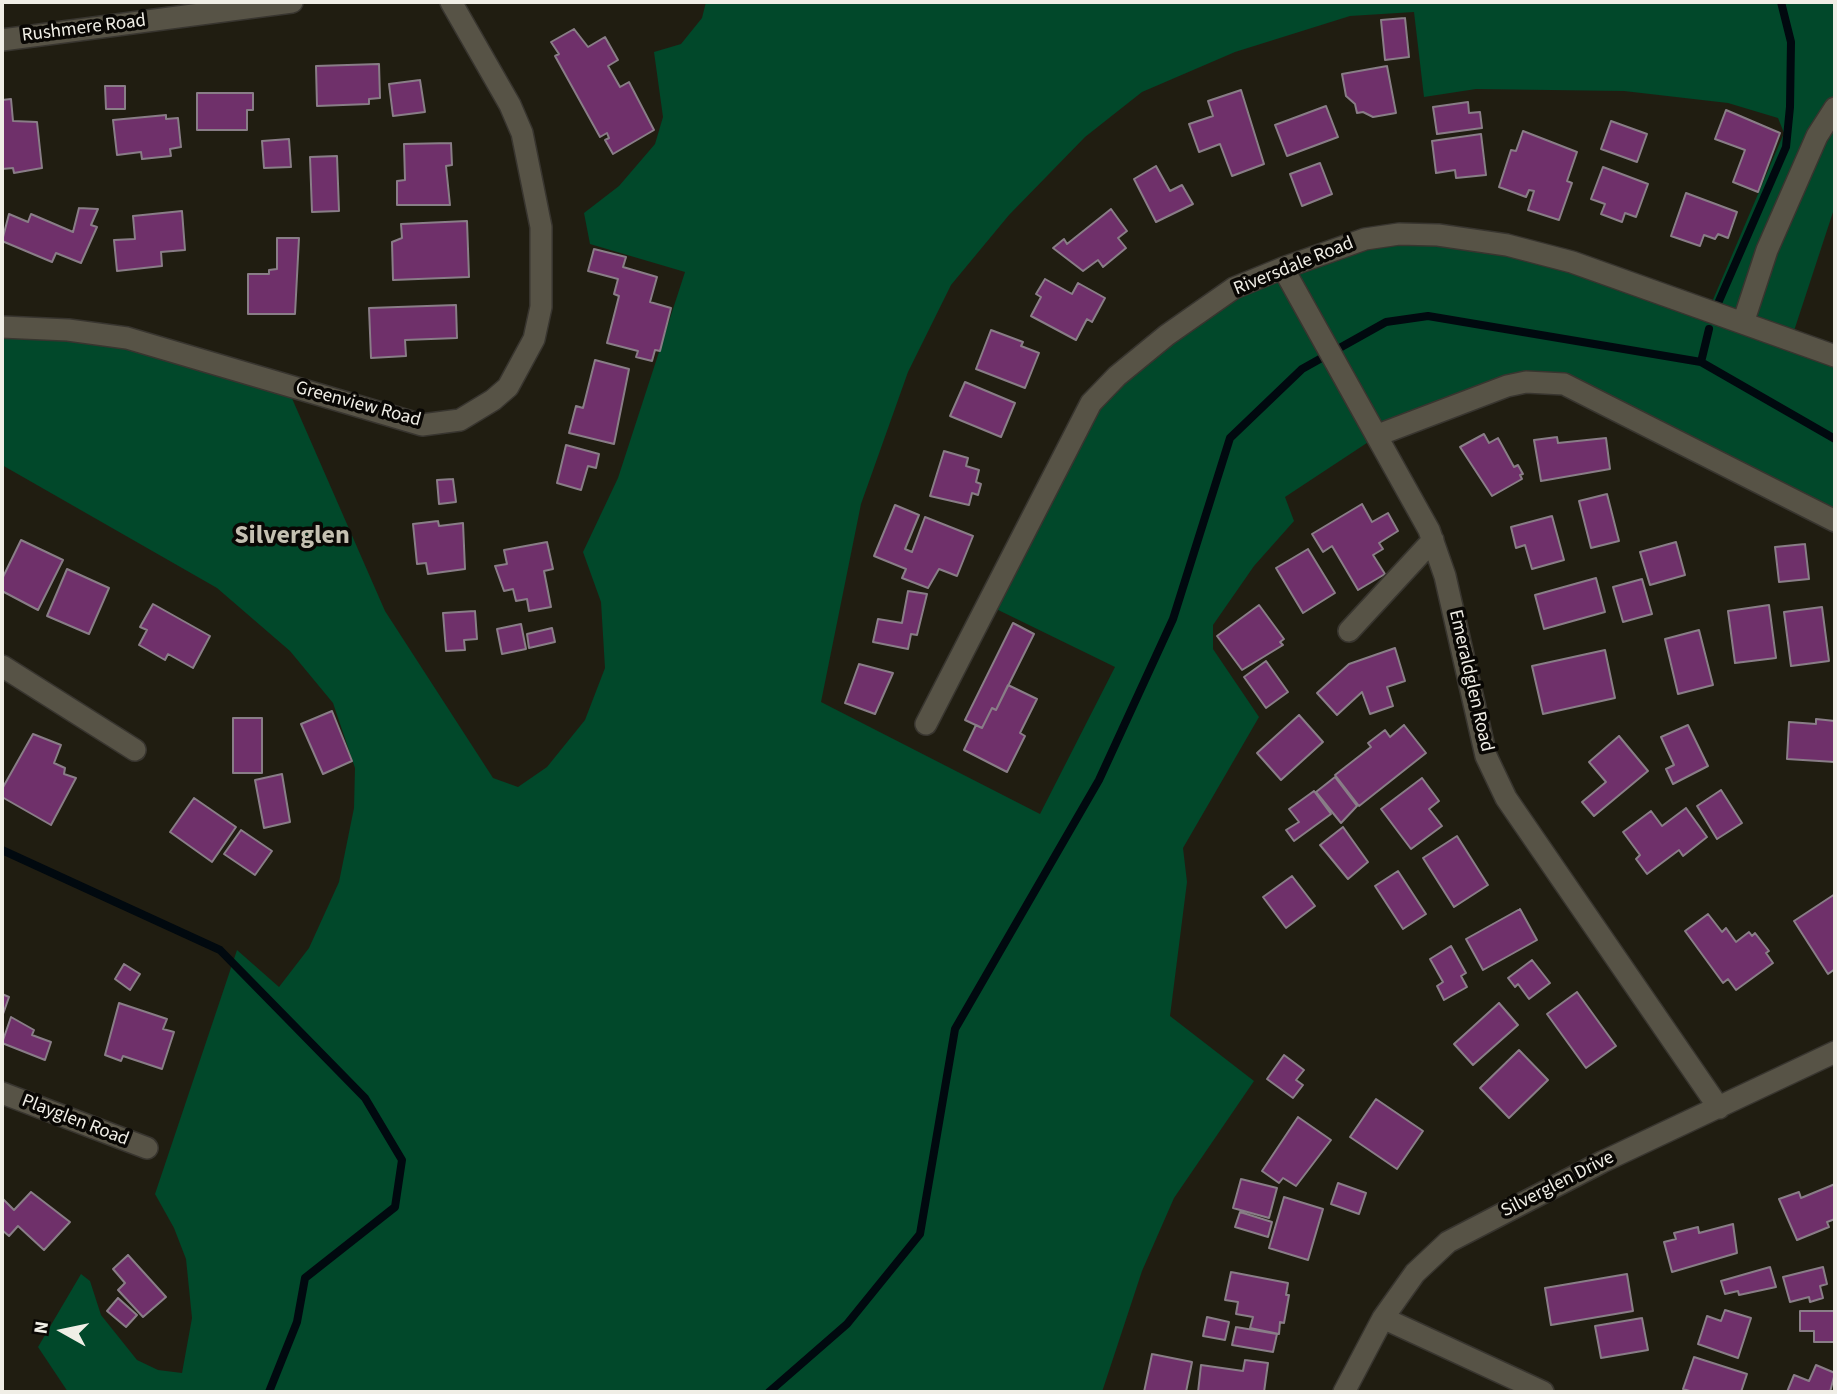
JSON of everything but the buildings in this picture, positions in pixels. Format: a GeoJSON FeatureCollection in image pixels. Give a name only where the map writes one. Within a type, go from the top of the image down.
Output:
{"type":"FeatureCollection","features":[{"type":"Feature","properties":{"kind":"street","name":"Rushmere Road"},"geometry":{"type":"LineString","coordinates":[[2,40],[292,2]]}},
{"type":"Feature","properties":{"kind":"street","name":"Greenview Road"},"geometry":{"type":"LineString","coordinates":[[2,327],[68,330],[127,338],[422,425],[460,420],[493,400],[508,387],[534,339],[541,307],[541,226],[522,133],[510,105],[451,2]]}},
{"type":"Feature","properties":{"kind":"street"},"geometry":{"type":"LineString","coordinates":[[1743,323],[1772,239],[1817,136],[1835,108]]}},
{"type":"Feature","properties":{"kind":"street","name":"Riversdale Road"},"geometry":{"type":"LineString","coordinates":[[926,724],[1091,404],[1117,376],[1167,335],[1234,288],[1283,268],[1365,239],[1399,234],[1438,235],[1507,245],[1572,262],[1835,356]]}},
{"type":"Feature","properties":{"kind":"street","name":"Emeraldglen Road"},"geometry":{"type":"LineString","coordinates":[[1283,268],[1378,435],[1433,540],[1445,576],[1486,756],[1506,798],[1719,1108]]}},
{"type":"Feature","properties":{"kind":"street"},"geometry":{"type":"LineString","coordinates":[[1378,435],[1507,386],[1526,382],[1564,384],[1835,521]]}},
{"type":"Feature","properties":{"kind":"street"},"geometry":{"type":"LineString","coordinates":[[1349,631],[1433,540]]}},
{"type":"Feature","properties":{"kind":"street"},"geometry":{"type":"LineString","coordinates":[[2,666],[135,750]]}},
{"type":"Feature","properties":{"kind":"street","name":"Silverglen Drive"},"geometry":{"type":"LineString","coordinates":[[1344,1392],[1383,1318],[1415,1273],[1448,1242],[1602,1162],[1835,1052]]}},
{"type":"Feature","properties":{"kind":"street","name":"Playglen Road"},"geometry":{"type":"LineString","coordinates":[[2,1093],[148,1148]]}},
{"type":"Feature","properties":{"kind":"street"},"geometry":{"type":"LineString","coordinates":[[1383,1318],[1543,1392]]}},
{"type":"Feature","properties":{"kind":"green space"},"geometry":{"type":"Polygon","coordinates":[[[706,2],[1835,2],[1835,206],[1792,337],[1835,353],[1835,521],[1544,382],[1379,435],[1285,497],[1294,521],[1254,566],[1213,625],[1213,649],[1259,717],[1183,848],[1187,882],[1170,1016],[1254,1081],[1174,1198],[1142,1271],[1102,1392],[68,1392],[38,1347],[81,1274],[90,1281],[101,1315],[137,1360],[158,1370],[182,1373],[192,1318],[186,1259],[174,1228],[155,1194],[237,950],[279,987],[309,948],[339,882],[354,808],[355,768],[333,703],[290,651],[217,588],[2,465],[2,329],[94,333],[287,387],[385,611],[493,778],[518,787],[547,767],[585,720],[605,668],[601,602],[583,552],[618,478],[685,272],[590,244],[584,213],[619,186],[655,144],[663,117],[654,52],[681,44],[702,18],[706,2]],[[1414,12],[1350,16],[1235,52],[1142,92],[1085,137],[1009,215],[951,285],[908,372],[861,504],[821,702],[1040,814],[1115,667],[990,606],[1089,410],[1235,289],[1365,239],[1438,236],[1709,309],[1784,133],[1778,118],[1728,103],[1624,91],[1476,89],[1424,97],[1414,12]]]}},
{"type":"Feature","properties":{"kind":"waterway"},"geometry":{"type":"LineString","coordinates":[[1719,301],[1786,147],[1791,42],[1781,2]]}},
{"type":"Feature","properties":{"kind":"waterway"},"geometry":{"type":"LineString","coordinates":[[769,1392],[847,1324],[920,1234],[955,1029],[1099,780],[1173,619],[1230,438],[1302,369],[1386,322],[1428,316],[1701,362],[1835,439]]}},
{"type":"Feature","properties":{"kind":"waterway"},"geometry":{"type":"LineString","coordinates":[[1701,362],[1709,329]]}},
{"type":"Feature","properties":{"kind":"waterway"},"geometry":{"type":"LineString","coordinates":[[2,850],[220,950],[365,1098],[402,1160],[395,1207],[305,1278],[297,1322],[269,1392]]}},
{"type":"Feature","properties":{"kind":"district","name":"Silverglen"},"geometry":{"type":"Point","coordinates":[292,537]}}]}
